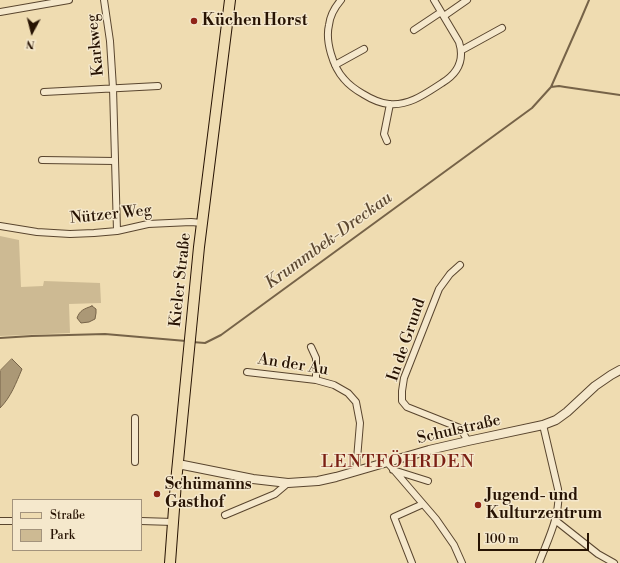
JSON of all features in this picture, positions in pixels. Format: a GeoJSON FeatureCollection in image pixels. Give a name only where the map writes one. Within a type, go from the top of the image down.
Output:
{"type":"FeatureCollection","features":[{"type":"Feature","properties":{"kind":"main road","name":"Kieler Straße"},"geometry":{"type":"LineString","coordinates":[[170,563],[199,247],[230,0]]}},
{"type":"Feature","properties":{"kind":"street"},"geometry":{"type":"LineString","coordinates":[[26,0],[27,7]]}},
{"type":"Feature","properties":{"kind":"street"},"geometry":{"type":"LineString","coordinates":[[0,12],[69,0]]}},
{"type":"Feature","properties":{"kind":"street","name":"Karkweg"},"geometry":{"type":"LineString","coordinates":[[104,0],[110,41],[113,88],[117,231]]}},
{"type":"Feature","properties":{"kind":"street"},"geometry":{"type":"LineString","coordinates":[[340,0],[328,25],[328,38],[335,65],[343,79],[356,90],[379,102],[390,104],[406,103],[417,99],[450,78],[457,70],[462,50],[460,42],[434,0]]}},
{"type":"Feature","properties":{"kind":"street"},"geometry":{"type":"LineString","coordinates":[[414,30],[467,0]]}},
{"type":"Feature","properties":{"kind":"street"},"geometry":{"type":"LineString","coordinates":[[462,50],[502,28]]}},
{"type":"Feature","properties":{"kind":"street"},"geometry":{"type":"LineString","coordinates":[[335,65],[364,49]]}},
{"type":"Feature","properties":{"kind":"street","name":"Karkweg"},"geometry":{"type":"LineString","coordinates":[[44,92],[158,86]]}},
{"type":"Feature","properties":{"kind":"street"},"geometry":{"type":"LineString","coordinates":[[387,142],[384,134],[390,104]]}},
{"type":"Feature","properties":{"kind":"street"},"geometry":{"type":"LineString","coordinates":[[42,160],[114,161]]}},
{"type":"Feature","properties":{"kind":"street","name":"Nützer Weg"},"geometry":{"type":"LineString","coordinates":[[0,226],[37,232],[70,234],[117,231],[148,224],[191,222],[202,223]]}},
{"type":"Feature","properties":{"kind":"street","name":"In de Grund"},"geometry":{"type":"LineString","coordinates":[[460,265],[450,274],[439,289],[404,378],[402,401],[408,407],[460,428],[468,441]]}},
{"type":"Feature","properties":{"kind":"street"},"geometry":{"type":"LineString","coordinates":[[311,347],[316,358],[316,380]]}},
{"type":"Feature","properties":{"kind":"street","name":"Schulstraße"},"geometry":{"type":"LineString","coordinates":[[178,466],[183,465],[253,479],[288,483],[318,481],[468,441],[543,425],[556,420],[595,386],[620,370]]}},
{"type":"Feature","properties":{"kind":"street","name":"An der Au"},"geometry":{"type":"LineString","coordinates":[[247,372],[316,380],[334,385],[348,393],[356,402],[360,423],[356,471]]}},
{"type":"Feature","properties":{"kind":"street"},"geometry":{"type":"LineString","coordinates":[[135,418],[135,462]]}},
{"type":"Feature","properties":{"kind":"street"},"geometry":{"type":"LineString","coordinates":[[539,563],[555,520],[559,499],[543,425]]}},
{"type":"Feature","properties":{"kind":"street"},"geometry":{"type":"LineString","coordinates":[[387,462],[436,519],[454,545],[462,563]]}},
{"type":"Feature","properties":{"kind":"street"},"geometry":{"type":"LineString","coordinates":[[393,470],[428,481]]}},
{"type":"Feature","properties":{"kind":"street"},"geometry":{"type":"LineString","coordinates":[[225,515],[275,494],[288,483]]}},
{"type":"Feature","properties":{"kind":"street"},"geometry":{"type":"LineString","coordinates":[[412,563],[394,517],[423,504]]}},
{"type":"Feature","properties":{"kind":"street"},"geometry":{"type":"LineString","coordinates":[[555,520],[598,554],[614,563]]}},
{"type":"Feature","properties":{"kind":"street"},"geometry":{"type":"LineString","coordinates":[[0,521],[12,521]]}},
{"type":"Feature","properties":{"kind":"street"},"geometry":{"type":"LineString","coordinates":[[142,521],[173,522]]}},
{"type":"Feature","properties":{"kind":"green space"},"geometry":{"type":"Polygon","coordinates":[[[0,236],[19,240],[21,287],[43,286],[44,281],[100,283],[101,303],[69,304],[70,333],[0,336],[0,236]]]}},
{"type":"Feature","properties":{"kind":"shaded area"},"geometry":{"type":"Polygon","coordinates":[[[92,306],[96,309],[95,319],[89,322],[81,323],[77,318],[79,313],[92,306]]]}},
{"type":"Feature","properties":{"kind":"shaded area"},"geometry":{"type":"Polygon","coordinates":[[[12,359],[22,369],[10,395],[0,408],[0,371],[12,359]]]}},
{"type":"Feature","properties":{"kind":"waterway","name":"Krummbek-Dreckau"},"geometry":{"type":"LineString","coordinates":[[192,342],[205,343],[221,335],[532,108],[551,87],[589,0]]}},
{"type":"Feature","properties":{"kind":"waterway"},"geometry":{"type":"LineString","coordinates":[[551,87],[559,86],[620,95]]}},
{"type":"Feature","properties":{"kind":"waterway","name":"Krummbek-Dreckau"},"geometry":{"type":"LineString","coordinates":[[0,338],[105,334],[186,341]]}},
{"type":"Feature","properties":{"kind":"place","name":"Küchen Horst"},"geometry":{"type":"Point","coordinates":[194,21]}},
{"type":"Feature","properties":{"kind":"place","name":"Schümanns Gasthof"},"geometry":{"type":"Point","coordinates":[157,494]}},
{"type":"Feature","properties":{"kind":"place","name":"Jugend- und Kulturzentrum"},"geometry":{"type":"Point","coordinates":[478,505]}},
{"type":"Feature","properties":{"kind":"district","name":"LENTFÖHRDEN"},"geometry":{"type":"Point","coordinates":[398,463]}}]}
